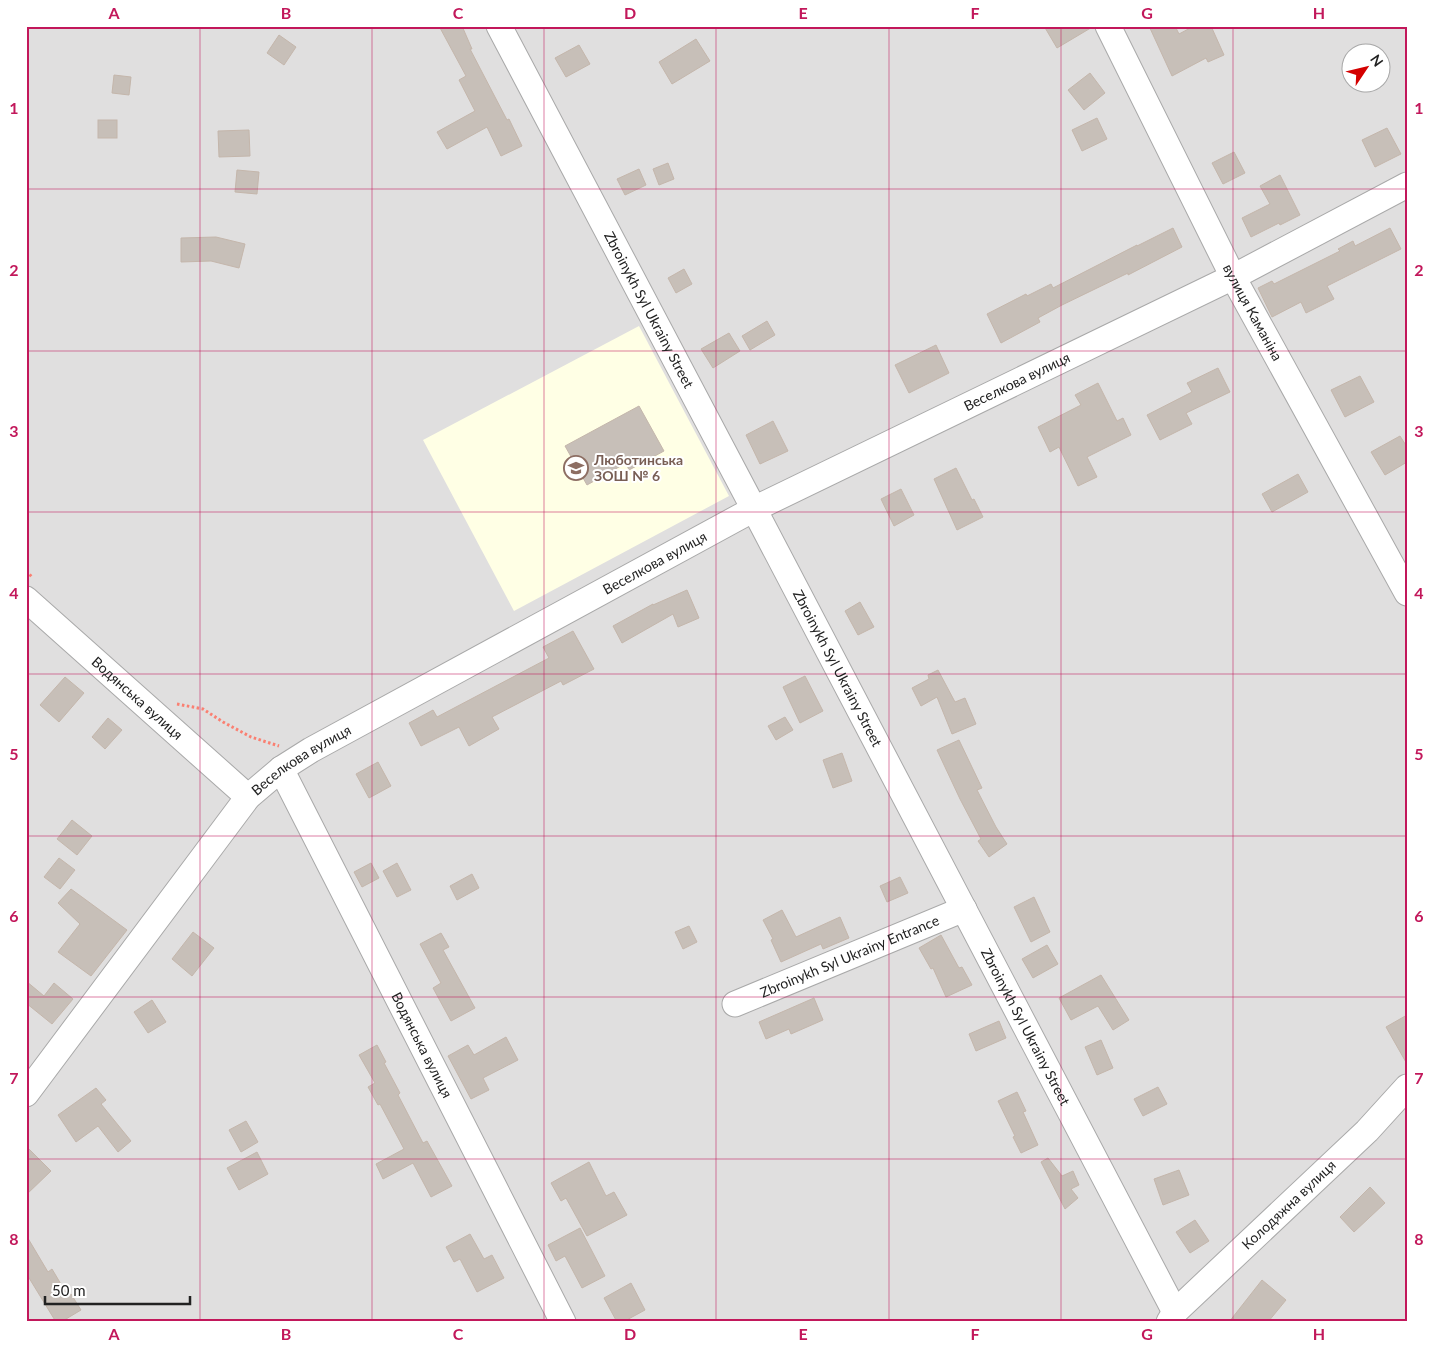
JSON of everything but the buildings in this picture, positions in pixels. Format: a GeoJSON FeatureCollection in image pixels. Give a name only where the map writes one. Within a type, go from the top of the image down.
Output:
{"type":"FeatureCollection","features":[{"type":"Feature","properties":{"kind":"street","name":"Zbroinykh Syl Ukrainy Street"},"geometry":{"type":"LineString","coordinates":[[500,26],[964,909],[1172,1317]]}},
{"type":"Feature","properties":{"kind":"street","name":"вулиця Каманіна"},"geometry":{"type":"LineString","coordinates":[[1108,26],[1233,277],[1407,593]]}},
{"type":"Feature","properties":{"kind":"street","name":"Веселкова вулиця"},"geometry":{"type":"LineString","coordinates":[[26,1094],[248,797],[281,769],[311,750],[754,509],[1233,277],[1407,184]]}},
{"type":"Feature","properties":{"kind":"street","name":"Водянська вулиця"},"geometry":{"type":"LineString","coordinates":[[30,588],[248,797]]}},
{"type":"Feature","properties":{"kind":"street","name":"Водянська вулиця"},"geometry":{"type":"LineString","coordinates":[[281,769],[563,1322]]}},
{"type":"Feature","properties":{"kind":"street","name":"Zbroinykh Syl Ukrainy Entrance"},"geometry":{"type":"LineString","coordinates":[[735,1004],[964,909]]}},
{"type":"Feature","properties":{"kind":"street","name":"Колодяжна вулиця"},"geometry":{"type":"LineString","coordinates":[[1172,1317],[1367,1131],[1407,1088]]}},
{"type":"Feature","properties":{"kind":"path"},"geometry":{"type":"LineString","coordinates":[[26,571],[30,588]]}},
{"type":"Feature","properties":{"kind":"path"},"geometry":{"type":"LineString","coordinates":[[168,702],[203,709],[251,738],[301,752],[311,750]]}},
{"type":"Feature","properties":{"kind":"shaded area"},"geometry":{"type":"Polygon","coordinates":[[[26,26],[1407,26],[1407,1322],[26,1322],[26,26]]]}},
{"type":"Feature","properties":{"kind":"shaded area","name":"Люботинська ЗОШ № 6"},"geometry":{"type":"Polygon","coordinates":[[[639,326],[729,496],[514,611],[423,440],[639,326]]]}},
{"type":"Feature","properties":{"kind":"place","name":"Люботинська ЗОШ № 6"},"geometry":{"type":"Point","coordinates":[576,468]}}]}
